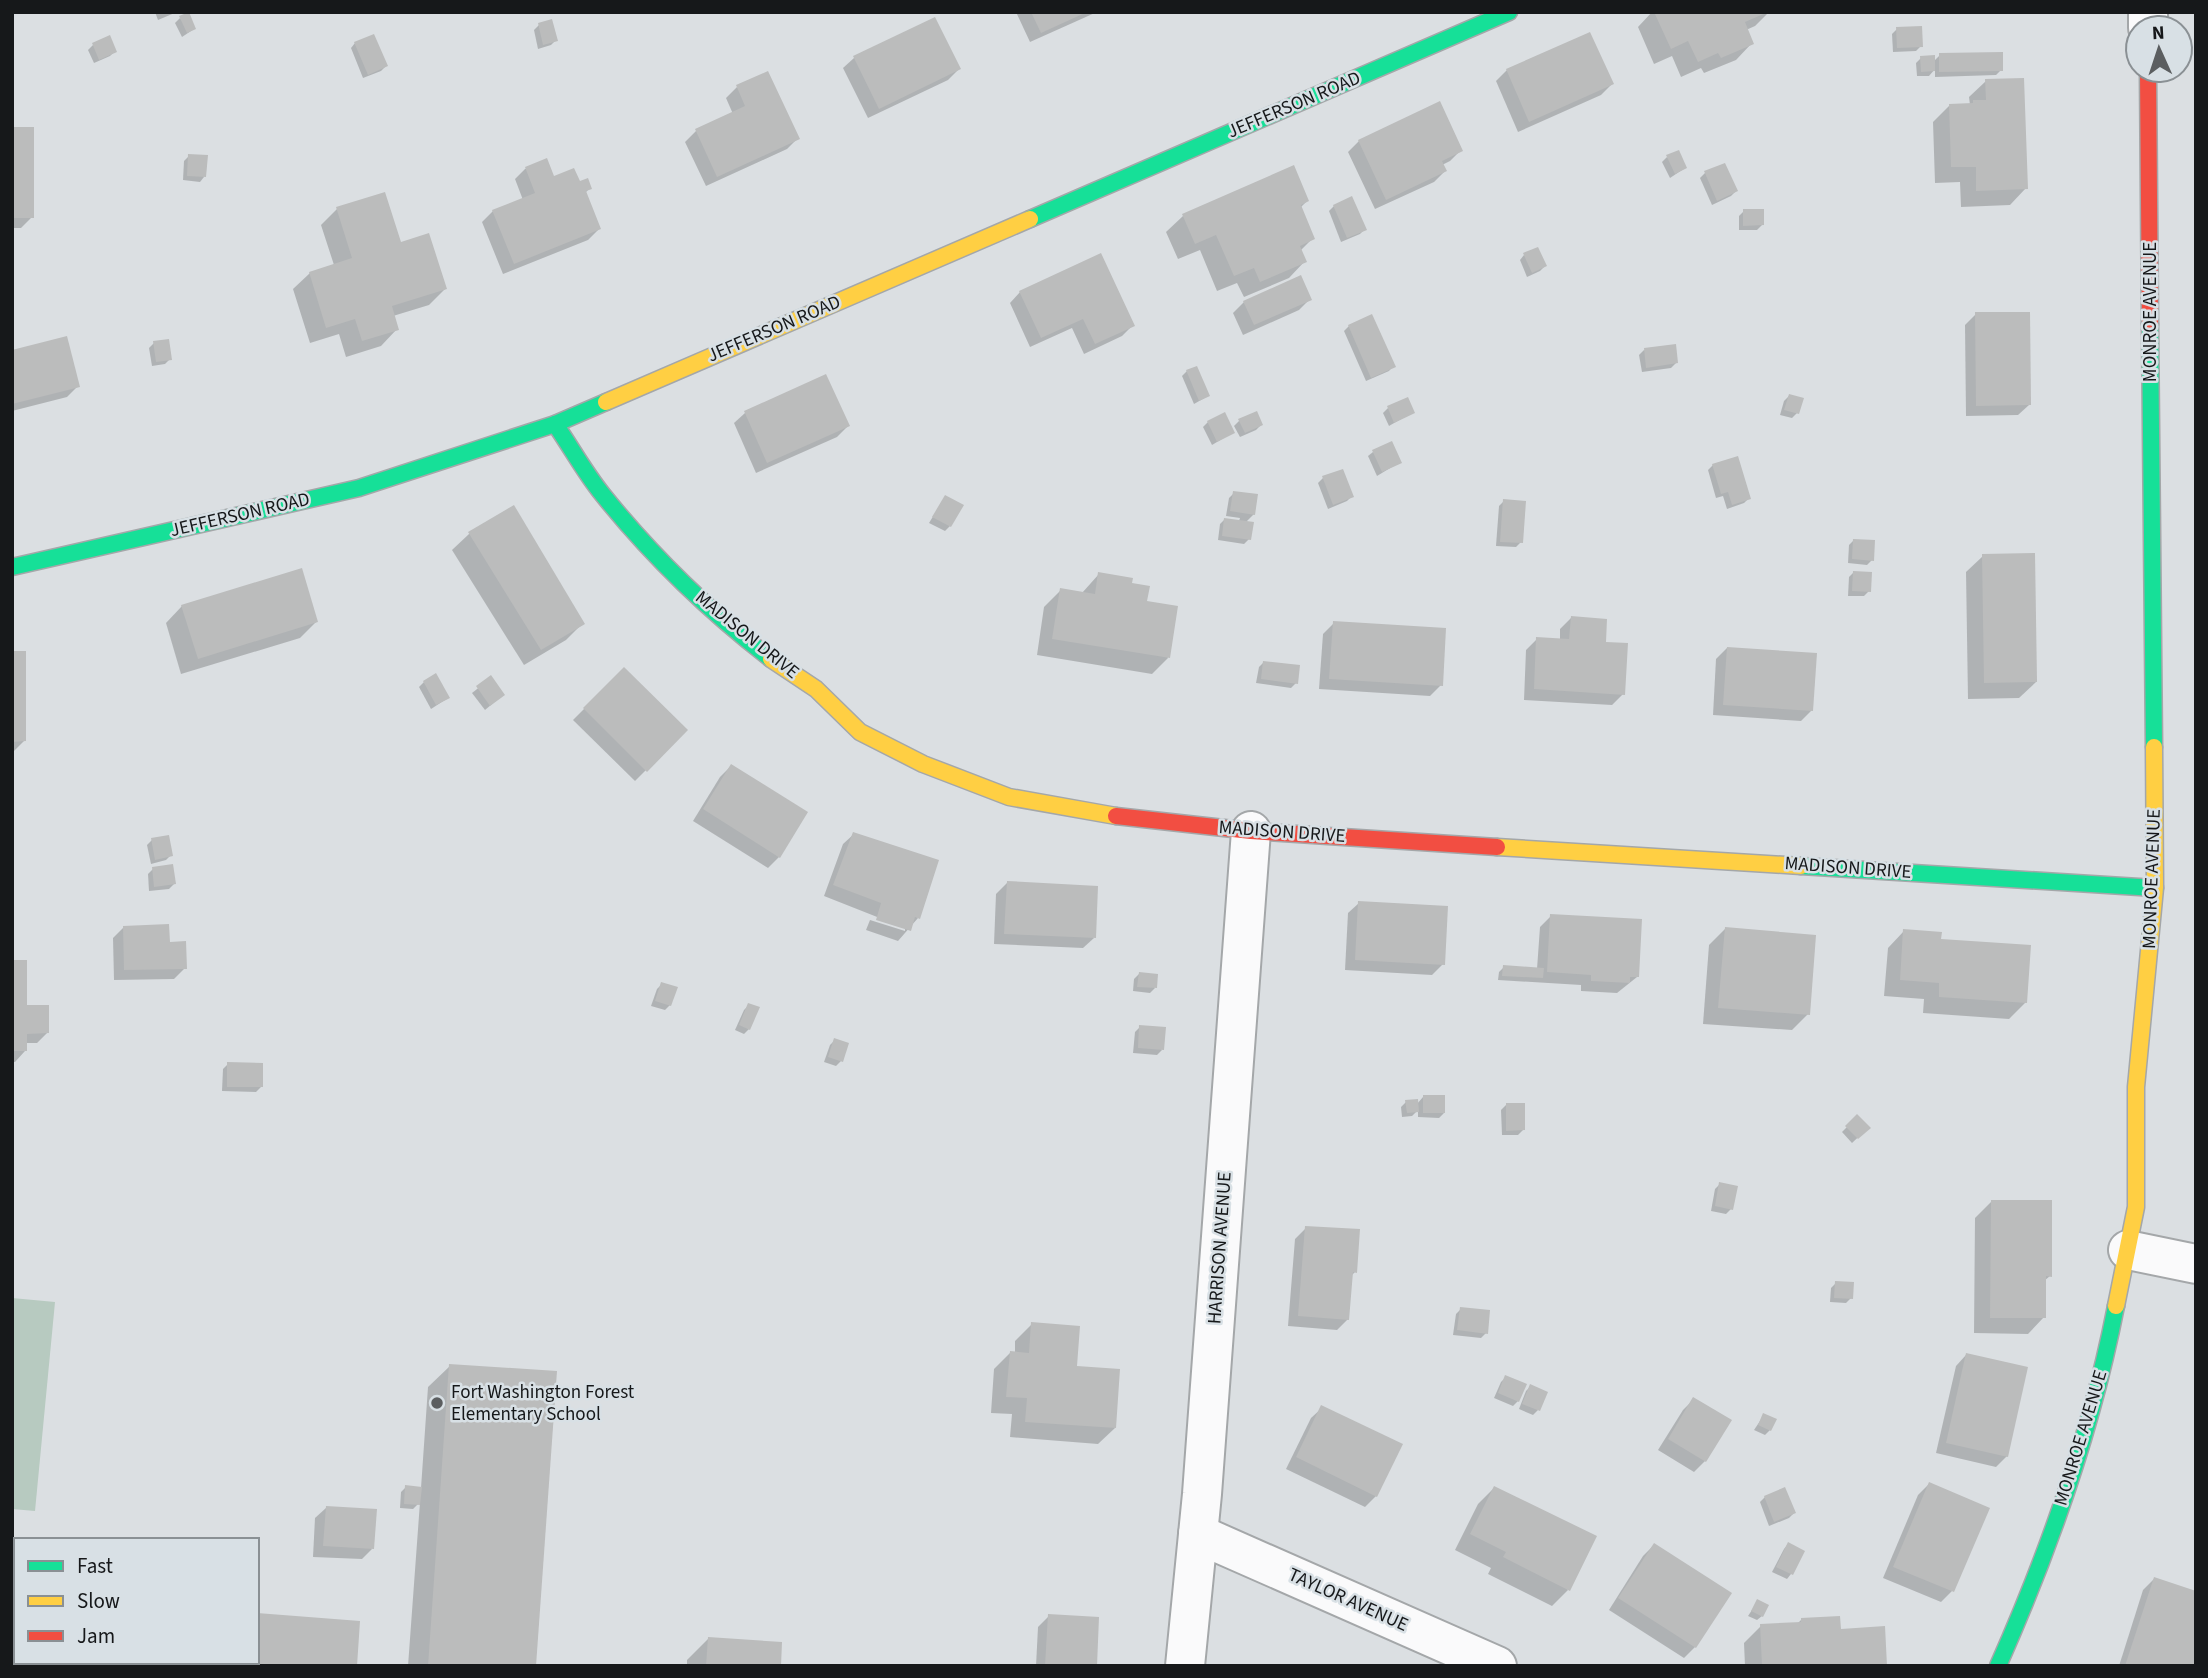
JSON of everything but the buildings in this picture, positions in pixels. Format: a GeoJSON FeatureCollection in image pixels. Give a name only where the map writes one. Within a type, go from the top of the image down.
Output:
{"type":"FeatureCollection","features":[{"type":"Feature","properties":{"kind":"street","name":"JEFFERSON ROAD"},"geometry":{"type":"LineString","coordinates":[[12,567],[359,488],[555,424],[1509,12]]}},
{"type":"Feature","properties":{"kind":"street","name":"MONROE AVENUE"},"geometry":{"type":"LineString","coordinates":[[1998,1666],[2018,1621],[2076,1463],[2108,1349],[2136,1207],[2136,1087],[2155,888],[2148,84]]}},
{"type":"Feature","properties":{"kind":"street","name":"MADISON DRIVE"},"geometry":{"type":"LineString","coordinates":[[555,424],[602,494],[681,581],[741,635],[769,658],[816,689],[860,732],[923,764],[1009,797],[1102,814],[1251,831],[2155,888]]}},
{"type":"Feature","properties":{"kind":"street","name":"HARRISON AVENUE"},"geometry":{"type":"LineString","coordinates":[[1185,1666],[1198,1534],[1251,831]]}},
{"type":"Feature","properties":{"kind":"street"},"geometry":{"type":"LineString","coordinates":[[2128,1250],[2196,1264]]}},
{"type":"Feature","properties":{"kind":"street","name":"TAYLOR AVENUE"},"geometry":{"type":"LineString","coordinates":[[1198,1534],[1497,1666]]}},
{"type":"Feature","properties":{"kind":"green space"},"geometry":{"type":"Polygon","coordinates":[[[12,1298],[55,1302],[35,1511],[12,1509],[12,1298]]]}},
{"type":"Feature","properties":{"kind":"traffic: fast"},"geometry":{"type":"LineString","coordinates":[[1030,219],[1509,12]]}},
{"type":"Feature","properties":{"kind":"traffic: fast"},"geometry":{"type":"LineString","coordinates":[[2150,324],[2154,747]]}},
{"type":"Feature","properties":{"kind":"traffic: fast"},"geometry":{"type":"LineString","coordinates":[[12,567],[359,488],[555,424],[606,402]]}},
{"type":"Feature","properties":{"kind":"traffic: fast"},"geometry":{"type":"LineString","coordinates":[[555,424],[596,487],[641,540],[725,622],[771,659]]}},
{"type":"Feature","properties":{"kind":"traffic: fast"},"geometry":{"type":"LineString","coordinates":[[1801,866],[2155,888]]}},
{"type":"Feature","properties":{"kind":"traffic: fast"},"geometry":{"type":"LineString","coordinates":[[1998,1666],[2035,1579],[2082,1444],[2116,1306]]}},
{"type":"Feature","properties":{"kind":"traffic: slow"},"geometry":{"type":"LineString","coordinates":[[606,402],[1030,219]]}},
{"type":"Feature","properties":{"kind":"traffic: slow"},"geometry":{"type":"LineString","coordinates":[[771,659],[816,689],[860,732],[923,764],[1009,797],[1116,816]]}},
{"type":"Feature","properties":{"kind":"traffic: slow"},"geometry":{"type":"LineString","coordinates":[[2116,1306],[2136,1207],[2136,1087],[2155,888],[2154,747]]}},
{"type":"Feature","properties":{"kind":"traffic: slow"},"geometry":{"type":"LineString","coordinates":[[1497,847],[1801,866]]}},
{"type":"Feature","properties":{"kind":"traffic: jam"},"geometry":{"type":"LineString","coordinates":[[2148,84],[2150,324]]}},
{"type":"Feature","properties":{"kind":"traffic: jam"},"geometry":{"type":"LineString","coordinates":[[1116,816],[1251,831],[1497,847]]}},
{"type":"Feature","properties":{"kind":"place","name":"Fort Washington Forest Elementary School"},"geometry":{"type":"Point","coordinates":[437,1403]}}]}
